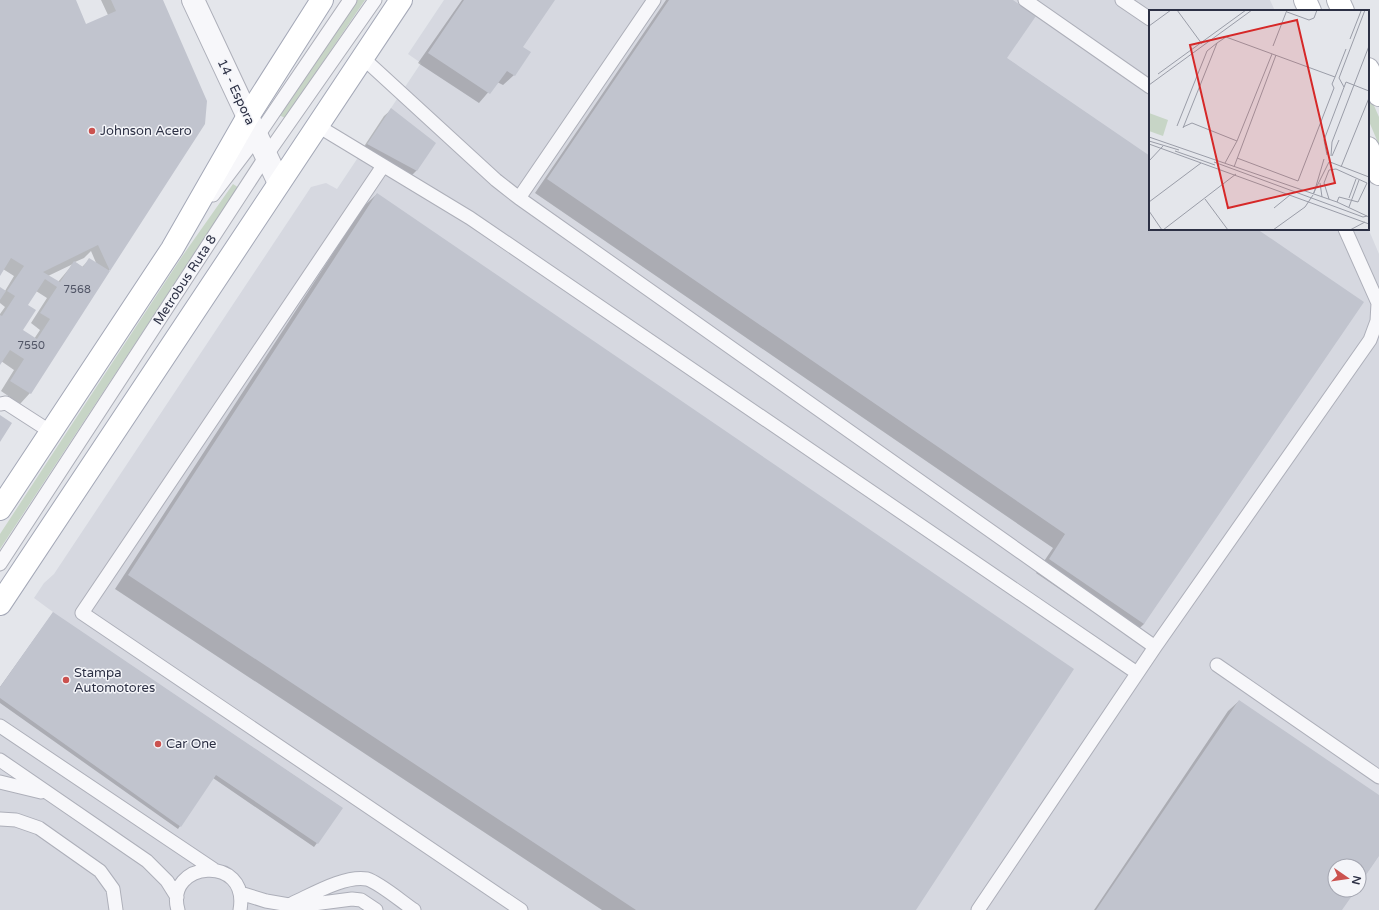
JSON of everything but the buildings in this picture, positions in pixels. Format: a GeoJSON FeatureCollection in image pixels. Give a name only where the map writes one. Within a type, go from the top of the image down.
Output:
{"type":"FeatureCollection","features":[{"type":"Feature","properties":{"kind":"main road"},"geometry":{"type":"LineString","coordinates":[[0,509],[172,249],[257,137],[322,0]]}},
{"type":"Feature","properties":{"kind":"main road"},"geometry":{"type":"LineString","coordinates":[[0,604],[401,0]]}},
{"type":"Feature","properties":{"kind":"main road"},"geometry":{"type":"LineString","coordinates":[[1305,0],[1310,10]]}},
{"type":"Feature","properties":{"kind":"main road"},"geometry":{"type":"LineString","coordinates":[[1338,0],[1343,10]]}},
{"type":"Feature","properties":{"kind":"main road"},"geometry":{"type":"LineString","coordinates":[[1369,72],[1376,93]]}},
{"type":"Feature","properties":{"kind":"main road"},"geometry":{"type":"LineString","coordinates":[[1369,150],[1379,174]]}},
{"type":"Feature","properties":{"kind":"street","name":"14 - Espora"},"geometry":{"type":"LineString","coordinates":[[193,0],[279,183]]}},
{"type":"Feature","properties":{"kind":"lane","name":"Metrobus Ruta 8"},"geometry":{"type":"LineString","coordinates":[[0,564],[257,137],[350,0]]}},
{"type":"Feature","properties":{"kind":"lane","name":"Metrobus Ruta 8"},"geometry":{"type":"LineString","coordinates":[[257,137],[375,0]]}},
{"type":"Feature","properties":{"kind":"lane"},"geometry":{"type":"LineString","coordinates":[[519,198],[654,0]]}},
{"type":"Feature","properties":{"kind":"lane"},"geometry":{"type":"LineString","coordinates":[[1025,0],[1149,87]]}},
{"type":"Feature","properties":{"kind":"lane"},"geometry":{"type":"LineString","coordinates":[[1122,0],[1149,18]]}},
{"type":"Feature","properties":{"kind":"lane"},"geometry":{"type":"LineString","coordinates":[[363,58],[496,180],[519,198],[1155,646]]}},
{"type":"Feature","properties":{"kind":"lane"},"geometry":{"type":"LineString","coordinates":[[318,126],[470,218],[1137,673]]}},
{"type":"Feature","properties":{"kind":"lane"},"geometry":{"type":"LineString","coordinates":[[383,166],[82,613],[521,910]]}},
{"type":"Feature","properties":{"kind":"lane"},"geometry":{"type":"LineString","coordinates":[[978,910],[1155,646],[1370,340],[1377,321],[1378,303],[1345,230]]}},
{"type":"Feature","properties":{"kind":"lane"},"geometry":{"type":"LineString","coordinates":[[0,404],[6,403],[51,432]]}},
{"type":"Feature","properties":{"kind":"lane"},"geometry":{"type":"LineString","coordinates":[[1217,665],[1379,777]]}},
{"type":"Feature","properties":{"kind":"lane"},"geometry":{"type":"LineString","coordinates":[[0,726],[213,869],[230,877],[236,884],[240,893],[240,910]]}},
{"type":"Feature","properties":{"kind":"lane"},"geometry":{"type":"LineString","coordinates":[[0,760],[147,861],[167,881],[177,906]]}},
{"type":"Feature","properties":{"kind":"lane"},"geometry":{"type":"LineString","coordinates":[[0,782],[48,794]]}},
{"type":"Feature","properties":{"kind":"lane"},"geometry":{"type":"LineString","coordinates":[[0,819],[16,820],[39,828],[100,871],[113,889],[116,910]]}},
{"type":"Feature","properties":{"kind":"lane"},"geometry":{"type":"LineString","coordinates":[[177,906],[185,880],[193,874],[203,870],[213,869]]}},
{"type":"Feature","properties":{"kind":"lane"},"geometry":{"type":"LineString","coordinates":[[289,905],[343,881],[356,879],[367,880],[376,884],[414,910]]}},
{"type":"Feature","properties":{"kind":"lane"},"geometry":{"type":"LineString","coordinates":[[240,893],[266,901],[289,905],[324,904],[352,899],[361,900],[376,910]]}},
{"type":"Feature","properties":{"kind":"shaded area"},"geometry":{"type":"Polygon","coordinates":[[[444,0],[1270,0],[1275,10],[1149,10],[1149,230],[1369,230],[1379,254],[1379,910],[0,910],[0,687],[53,612],[34,598],[44,583],[54,574],[311,187],[326,183],[337,189],[421,63],[408,54],[444,0]]]}},
{"type":"Feature","properties":{"kind":"green space"},"geometry":{"type":"Polygon","coordinates":[[[357,0],[365,0],[285,118],[279,115],[357,0]]]}},
{"type":"Feature","properties":{"kind":"green space"},"geometry":{"type":"Polygon","coordinates":[[[1369,94],[1379,117],[1379,145],[1369,121],[1369,94]]]}},
{"type":"Feature","properties":{"kind":"green space"},"geometry":{"type":"Polygon","coordinates":[[[233,184],[239,188],[0,549],[0,534],[181,258],[233,184]]]}},
{"type":"Feature","properties":{"kind":"place","name":"Johnson Acero"},"geometry":{"type":"Point","coordinates":[92,131]}},
{"type":"Feature","properties":{"kind":"place","name":"Stampa Automotores"},"geometry":{"type":"Point","coordinates":[66,680]}},
{"type":"Feature","properties":{"kind":"place","name":"Car One"},"geometry":{"type":"Point","coordinates":[158,744]}}]}
